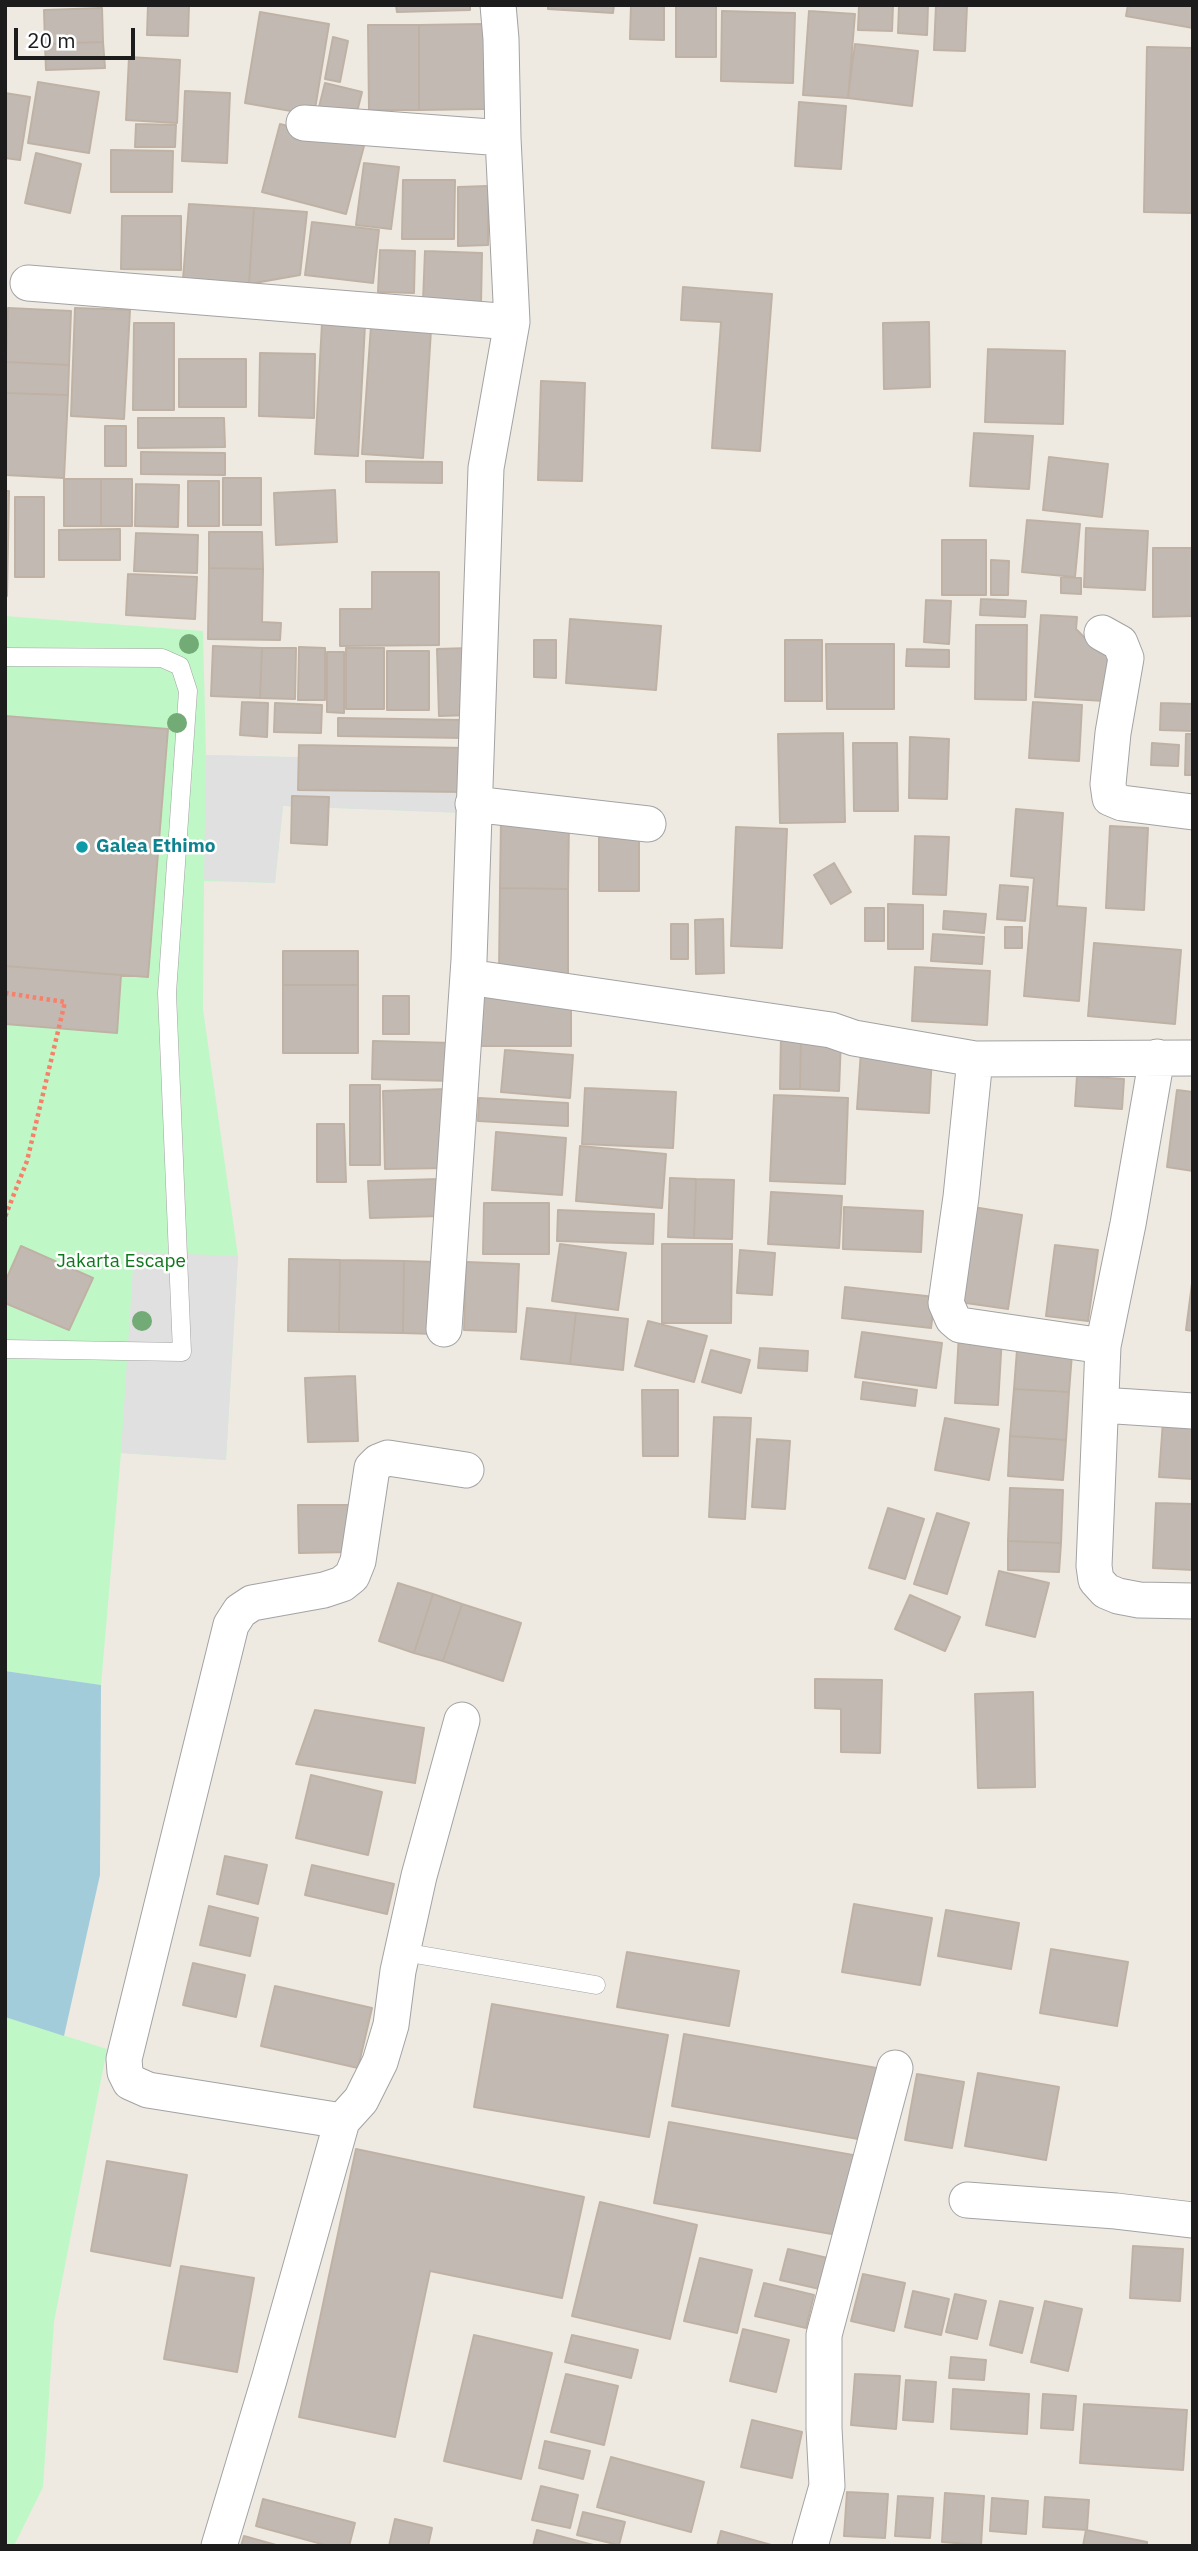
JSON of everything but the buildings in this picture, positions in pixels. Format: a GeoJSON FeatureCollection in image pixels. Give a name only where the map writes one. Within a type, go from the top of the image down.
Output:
{"type":"FeatureCollection","features":[{"type":"Feature","properties":{"kind":"street"},"geometry":{"type":"LineString","coordinates":[[443,1329],[468,977],[486,468],[512,322],[498,5]]}},
{"type":"Feature","properties":{"kind":"street"},"geometry":{"type":"LineString","coordinates":[[304,122],[503,138]]}},
{"type":"Feature","properties":{"kind":"street"},"geometry":{"type":"LineString","coordinates":[[28,283],[512,322]]}},
{"type":"Feature","properties":{"kind":"street"},"geometry":{"type":"LineString","coordinates":[[1102,634],[1120,643],[1126,658],[1113,733],[1108,784],[1110,799],[1193,812]]}},
{"type":"Feature","properties":{"kind":"street"},"geometry":{"type":"LineString","coordinates":[[473,804],[648,824]]}},
{"type":"Feature","properties":{"kind":"street"},"geometry":{"type":"LineString","coordinates":[[468,977],[831,1030],[854,1038],[975,1059],[1193,1058]]}},
{"type":"Feature","properties":{"kind":"street"},"geometry":{"type":"LineString","coordinates":[[1157,1057],[1128,1224],[1103,1346],[1094,1566],[1096,1580],[1106,1591],[1118,1596],[1139,1600],[1193,1601]]}},
{"type":"Feature","properties":{"kind":"street"},"geometry":{"type":"LineString","coordinates":[[975,1059],[961,1197],[946,1303],[953,1319],[960,1325],[1103,1346]]}},
{"type":"Feature","properties":{"kind":"street"},"geometry":{"type":"LineString","coordinates":[[1101,1405],[1193,1411]]}},
{"type":"Feature","properties":{"kind":"street"},"geometry":{"type":"LineString","coordinates":[[342,2121],[148,2090],[130,2082],[125,2073],[124,2059],[231,1625],[240,1611],[252,1603],[324,1590],[342,1584],[352,1576],[358,1561],[372,1468],[378,1462],[388,1458],[466,1470]]}},
{"type":"Feature","properties":{"kind":"street"},"geometry":{"type":"LineString","coordinates":[[219,2546],[342,2121],[361,2100],[380,2062],[391,2025],[419,1876],[462,1720]]}},
{"type":"Feature","properties":{"kind":"street"},"geometry":{"type":"LineString","coordinates":[[810,2546],[827,2486],[824,2335],[895,2068]]}},
{"type":"Feature","properties":{"kind":"street"},"geometry":{"type":"LineString","coordinates":[[967,2200],[1116,2211],[1193,2220]]}},
{"type":"Feature","properties":{"kind":"lane"},"geometry":{"type":"LineString","coordinates":[[5,657],[162,658],[180,666],[188,691],[167,993],[182,1352],[5,1349]]}},
{"type":"Feature","properties":{"kind":"lane"},"geometry":{"type":"LineString","coordinates":[[403,1952],[596,1985]]}},
{"type":"Feature","properties":{"kind":"path"},"geometry":{"type":"LineString","coordinates":[[5,993],[65,1002],[27,1161],[5,1217]]}},
{"type":"Feature","properties":{"kind":"green space","name":"Jakarta Escape"},"geometry":{"type":"Polygon","coordinates":[[[5,616],[203,631],[206,755],[464,761],[465,813],[283,806],[275,883],[204,881],[203,1009],[238,1256],[226,1460],[121,1453],[101,1685],[5,1671],[5,616]]]}},
{"type":"Feature","properties":{"kind":"green space"},"geometry":{"type":"Polygon","coordinates":[[[5,2017],[107,2049],[54,2322],[43,2487],[14,2546],[5,2546],[5,2017]]]}},
{"type":"Feature","properties":{"kind":"shaded area"},"geometry":{"type":"Polygon","coordinates":[[[206,755],[464,761],[465,813],[283,806],[275,883],[204,880],[206,755]]]}},
{"type":"Feature","properties":{"kind":"shaded area"},"geometry":{"type":"Polygon","coordinates":[[[134,1252],[238,1256],[226,1460],[121,1453],[134,1252]]]}},
{"type":"Feature","properties":{"kind":"water"},"geometry":{"type":"Polygon","coordinates":[[[5,1671],[101,1685],[100,1875],[64,2036],[5,2017],[5,1671]]]}},
{"type":"Feature","properties":{"kind":"place","name":"Galea Ethimo"},"geometry":{"type":"Point","coordinates":[82,847]}}]}
